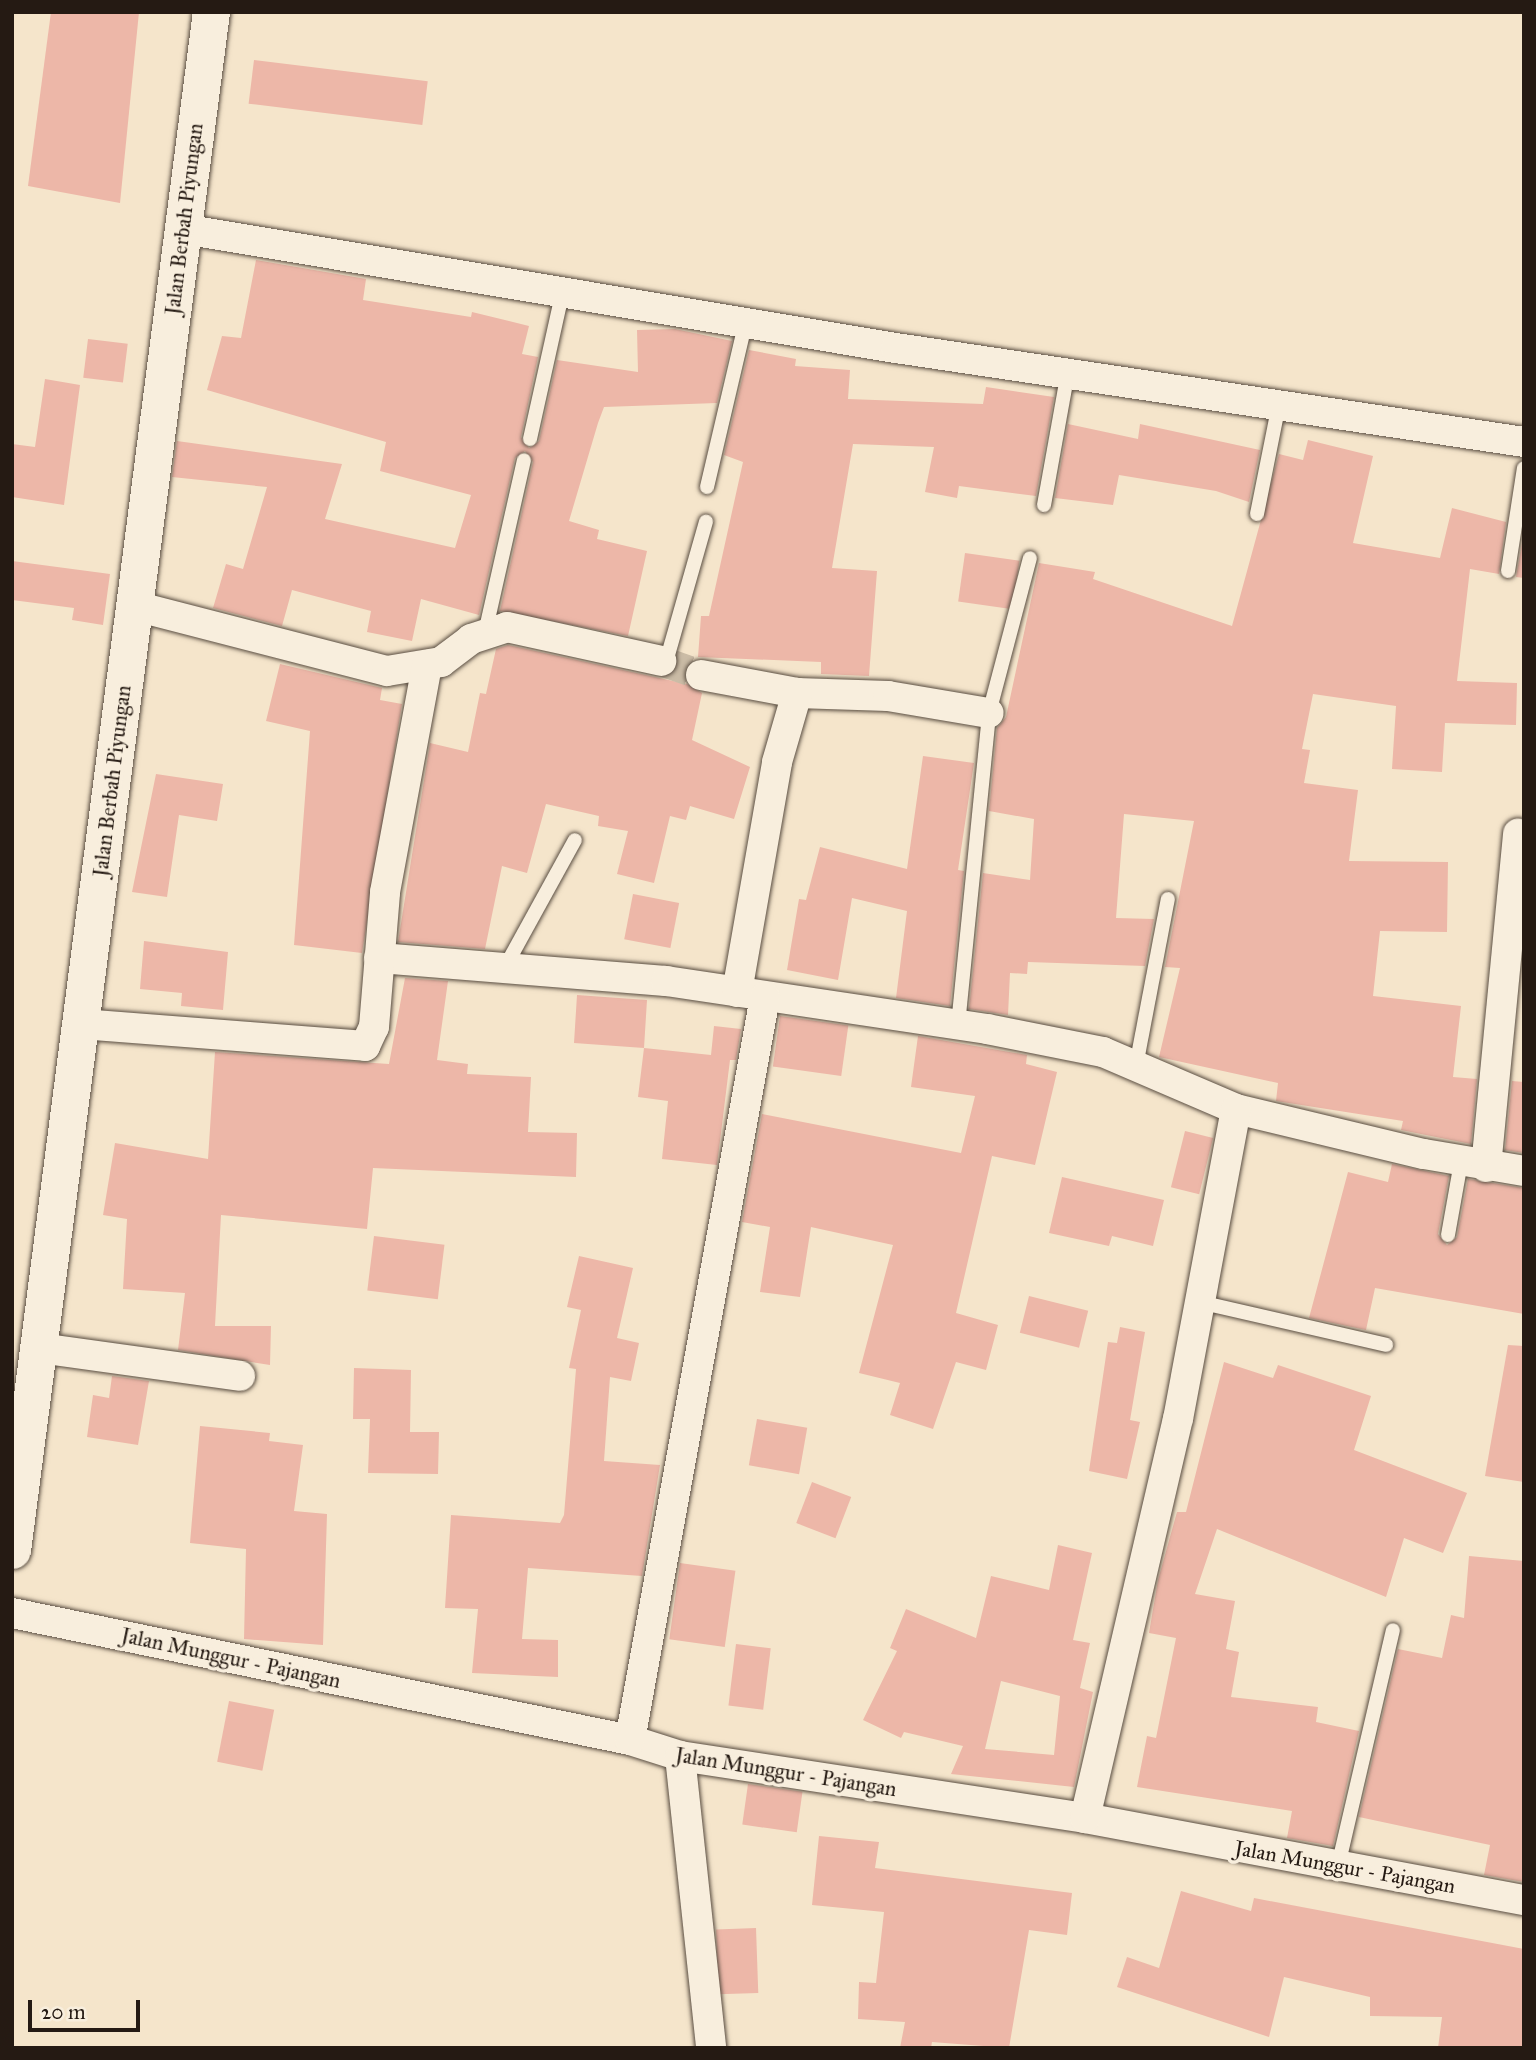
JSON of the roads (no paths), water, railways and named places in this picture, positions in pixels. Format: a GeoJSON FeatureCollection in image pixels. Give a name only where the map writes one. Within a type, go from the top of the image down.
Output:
{"type":"FeatureCollection","features":[{"type":"Feature","properties":{"kind":"street","name":"Jalan Berbah Piyungan"},"geometry":{"type":"LineString","coordinates":[[12,1550],[211,12]]}},
{"type":"Feature","properties":{"kind":"street"},"geometry":{"type":"LineString","coordinates":[[183,229],[1279,404],[1390,426],[1524,442]]}},
{"type":"Feature","properties":{"kind":"street"},"geometry":{"type":"LineString","coordinates":[[135,606],[387,671],[427,666],[485,633],[507,627],[664,662]]}},
{"type":"Feature","properties":{"kind":"street"},"geometry":{"type":"LineString","coordinates":[[81,1024],[365,1046],[374,1027],[379,958],[427,666]]}},
{"type":"Feature","properties":{"kind":"street"},"geometry":{"type":"LineString","coordinates":[[701,675],[797,693],[888,696],[989,713]]}},
{"type":"Feature","properties":{"kind":"street"},"geometry":{"type":"LineString","coordinates":[[630,1740],[751,994],[777,762],[797,693]]}},
{"type":"Feature","properties":{"kind":"street"},"geometry":{"type":"LineString","coordinates":[[1474,1164],[1518,834]]}},
{"type":"Feature","properties":{"kind":"street"},"geometry":{"type":"LineString","coordinates":[[379,958],[503,971],[666,981],[958,1025],[1103,1052],[1236,1109],[1474,1164],[1524,1171]]}},
{"type":"Feature","properties":{"kind":"street"},"geometry":{"type":"LineString","coordinates":[[1084,1818],[1199,1302],[1236,1109]]}},
{"type":"Feature","properties":{"kind":"street"},"geometry":{"type":"LineString","coordinates":[[39,1348],[240,1376]]}},
{"type":"Feature","properties":{"kind":"street","name":"Jalan Munggur - Pajangan"},"geometry":{"type":"LineString","coordinates":[[12,1614],[630,1740],[680,1756],[1084,1818],[1524,1900]]}},
{"type":"Feature","properties":{"kind":"street"},"geometry":{"type":"LineString","coordinates":[[680,1756],[711,2048]]}},
{"type":"Feature","properties":{"kind":"lane"},"geometry":{"type":"LineString","coordinates":[[530,439],[562,290]]}},
{"type":"Feature","properties":{"kind":"lane"},"geometry":{"type":"LineString","coordinates":[[707,487],[746,321]]}},
{"type":"Feature","properties":{"kind":"lane"},"geometry":{"type":"LineString","coordinates":[[1044,505],[1068,371]]}},
{"type":"Feature","properties":{"kind":"lane"},"geometry":{"type":"LineString","coordinates":[[1257,514],[1279,404]]}},
{"type":"Feature","properties":{"kind":"lane"},"geometry":{"type":"LineString","coordinates":[[485,633],[524,460]]}},
{"type":"Feature","properties":{"kind":"lane"},"geometry":{"type":"LineString","coordinates":[[1507,570],[1524,468]]}},
{"type":"Feature","properties":{"kind":"lane"},"geometry":{"type":"LineString","coordinates":[[664,662],[706,522]]}},
{"type":"Feature","properties":{"kind":"lane"},"geometry":{"type":"LineString","coordinates":[[958,1025],[989,713],[1030,558]]}},
{"type":"Feature","properties":{"kind":"lane"},"geometry":{"type":"LineString","coordinates":[[503,971],[575,840]]}},
{"type":"Feature","properties":{"kind":"lane"},"geometry":{"type":"LineString","coordinates":[[1136,1066],[1167,898]]}},
{"type":"Feature","properties":{"kind":"lane"},"geometry":{"type":"LineString","coordinates":[[1448,1235],[1474,1164]]}},
{"type":"Feature","properties":{"kind":"lane"},"geometry":{"type":"LineString","coordinates":[[1199,1302],[1386,1345]]}},
{"type":"Feature","properties":{"kind":"lane"},"geometry":{"type":"LineString","coordinates":[[1338,1866],[1393,1630]]}},
{"type":"Feature","properties":{"kind":"tunnel"},"geometry":{"type":"LineString","coordinates":[[661,661],[701,675]]}}]}
